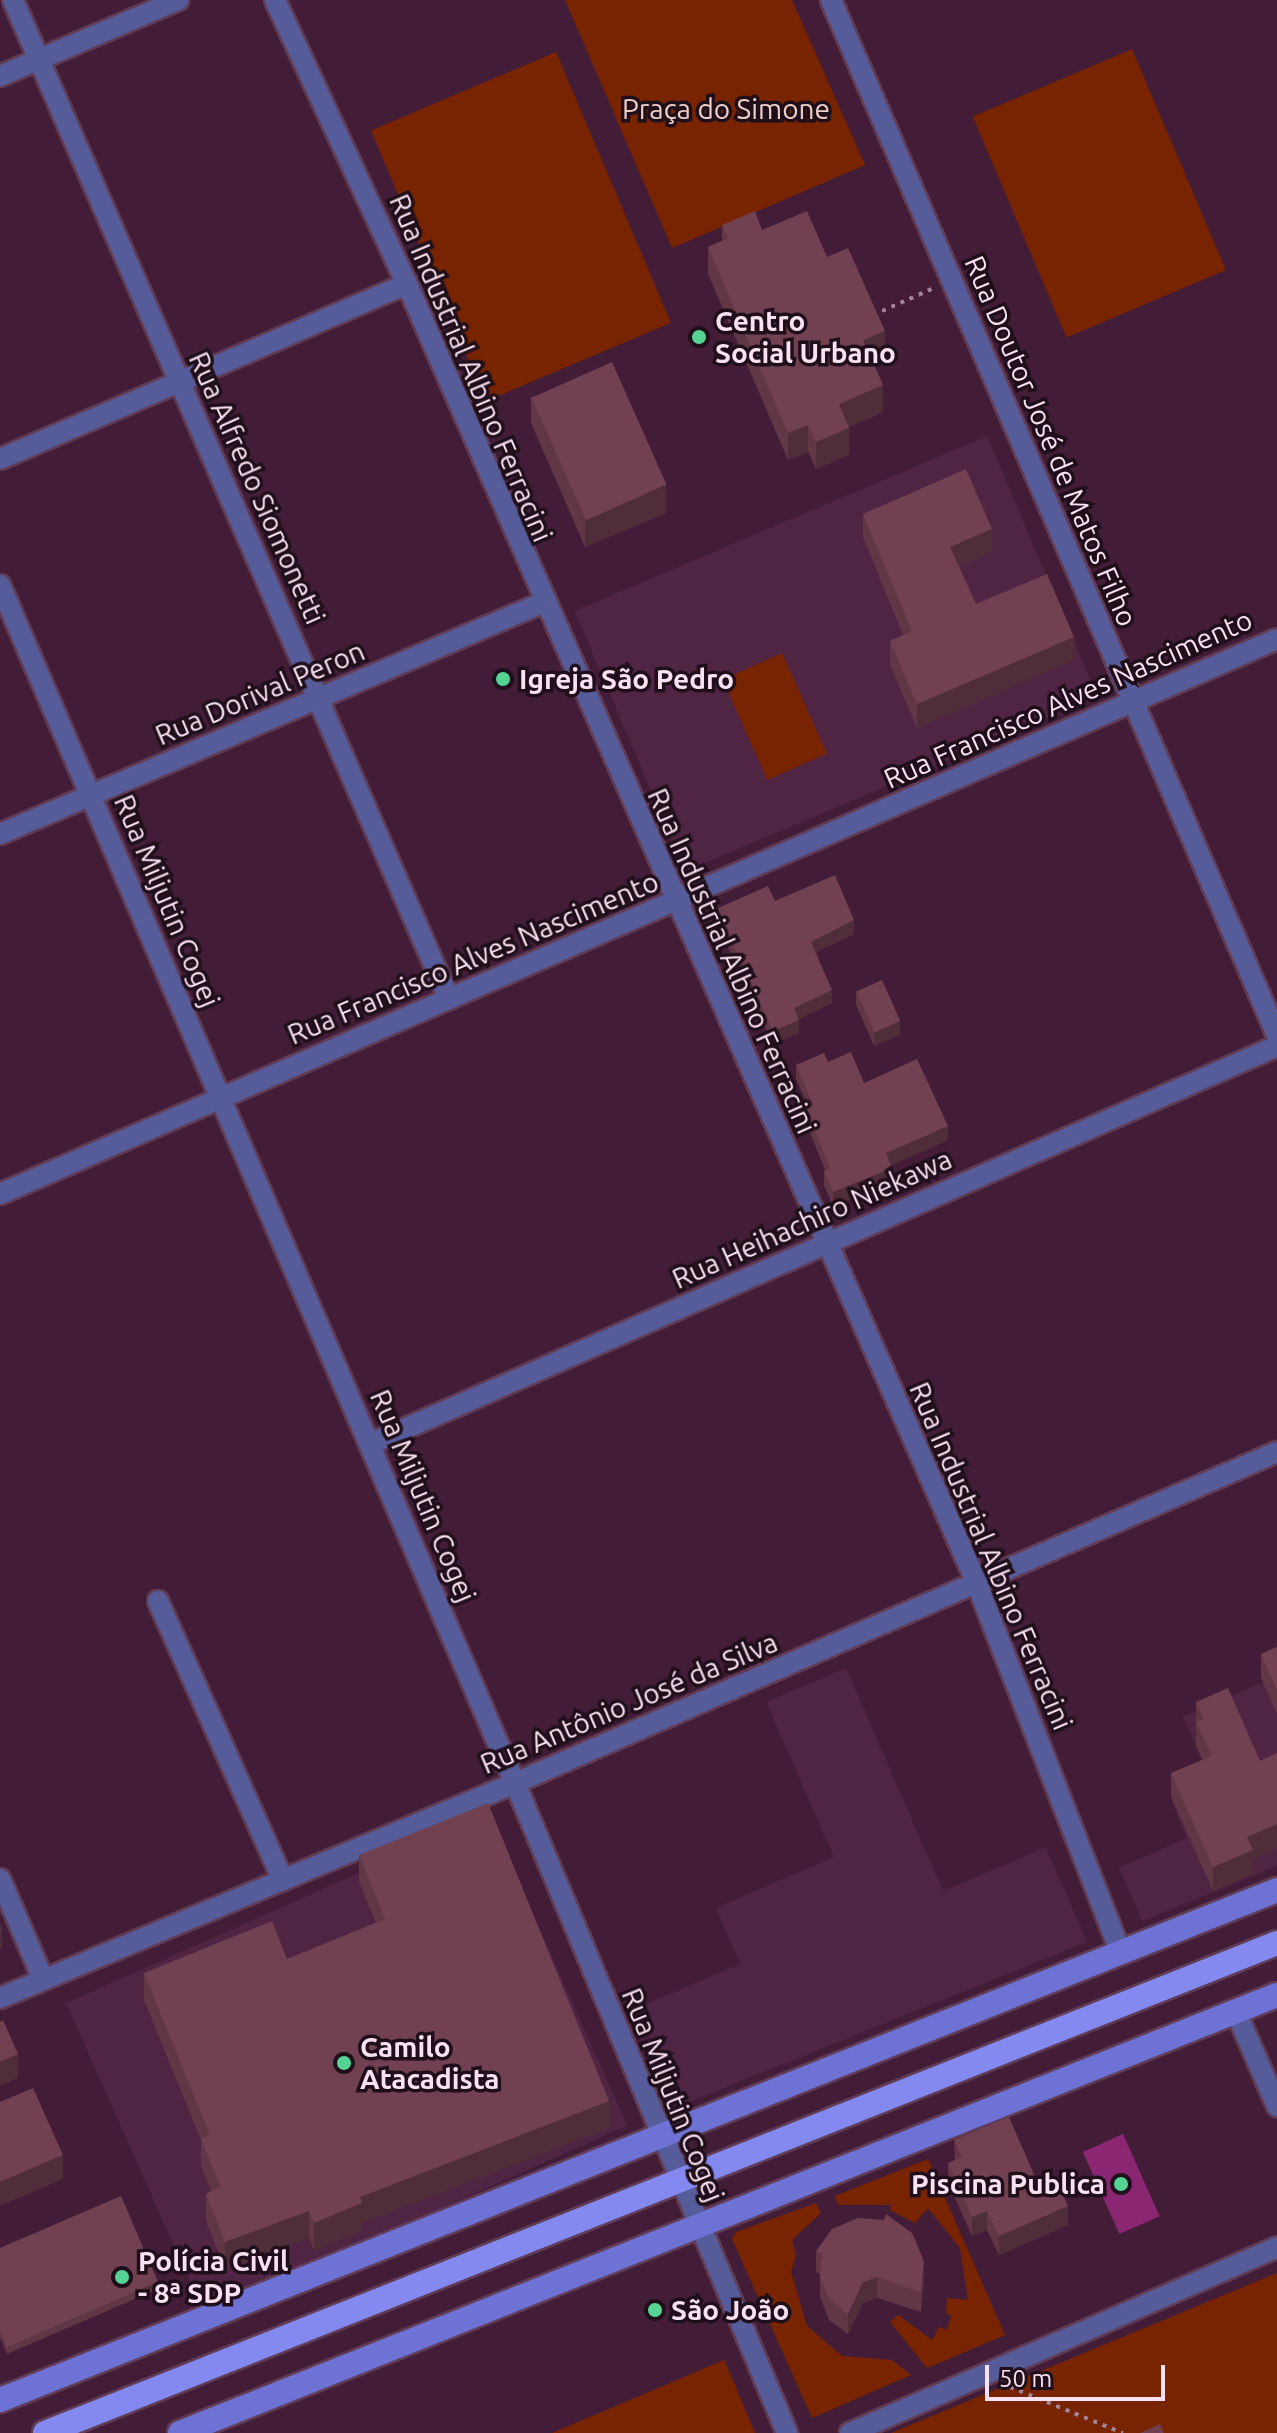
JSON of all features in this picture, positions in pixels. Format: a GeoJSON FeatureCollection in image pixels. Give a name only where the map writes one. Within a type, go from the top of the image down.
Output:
{"type":"FeatureCollection","features":[{"type":"Feature","properties":{"kind":"main road"},"geometry":{"type":"LineString","coordinates":[[45,2433],[1277,1943]]}},
{"type":"Feature","properties":{"kind":"street","name":"Rua Alfredo Siomonetti"},"geometry":{"type":"LineString","coordinates":[[13,0],[449,999]]}},
{"type":"Feature","properties":{"kind":"street"},"geometry":{"type":"LineString","coordinates":[[0,76],[178,0]]}},
{"type":"Feature","properties":{"kind":"street","name":"Rua Industrial Albino Ferracini"},"geometry":{"type":"LineString","coordinates":[[275,0],[407,284],[542,603],[828,1242],[977,1584],[1121,1953]]}},
{"type":"Feature","properties":{"kind":"street","name":"Rua Doutor José de Matos Filho"},"geometry":{"type":"LineString","coordinates":[[831,0],[1277,1035]]}},
{"type":"Feature","properties":{"kind":"street"},"geometry":{"type":"LineString","coordinates":[[0,459],[407,284]]}},
{"type":"Feature","properties":{"kind":"street","name":"Rua Miljutin Cogej"},"geometry":{"type":"LineString","coordinates":[[0,585],[515,1783],[697,2227],[787,2433]]}},
{"type":"Feature","properties":{"kind":"street","name":"Rua Dorival Peron"},"geometry":{"type":"LineString","coordinates":[[0,834],[542,603]]}},
{"type":"Feature","properties":{"kind":"street","name":"Rua Francisco Alves Nascimento"},"geometry":{"type":"LineString","coordinates":[[0,1194],[1277,639]]}},
{"type":"Feature","properties":{"kind":"street","name":"Rua Heihachiro Niekawa"},"geometry":{"type":"LineString","coordinates":[[370,1444],[1277,1046]]}},
{"type":"Feature","properties":{"kind":"street","name":"Rua Antônio José da Silva"},"geometry":{"type":"LineString","coordinates":[[0,1998],[515,1783],[1277,1452]]}},
{"type":"Feature","properties":{"kind":"street"},"geometry":{"type":"LineString","coordinates":[[158,1601],[283,1880]]}},
{"type":"Feature","properties":{"kind":"street"},"geometry":{"type":"LineString","coordinates":[[0,1879],[43,1979]]}},
{"type":"Feature","properties":{"kind":"street"},"geometry":{"type":"LineString","coordinates":[[0,2400],[1277,1890]]}},
{"type":"Feature","properties":{"kind":"street"},"geometry":{"type":"LineString","coordinates":[[180,2433],[1277,1995]]}},
{"type":"Feature","properties":{"kind":"street"},"geometry":{"type":"LineString","coordinates":[[1236,2012],[1277,2106]]}},
{"type":"Feature","properties":{"kind":"street"},"geometry":{"type":"LineString","coordinates":[[850,2433],[1277,2247]]}},
{"type":"Feature","properties":{"kind":"path"},"geometry":{"type":"LineString","coordinates":[[867,318],[951,280]]}},
{"type":"Feature","properties":{"kind":"path"},"geometry":{"type":"LineString","coordinates":[[1000,2367],[1011,2389],[1123,2433]]}},
{"type":"Feature","properties":{"kind":"shaded area"},"geometry":{"type":"Polygon","coordinates":[[[987,436],[1098,697],[685,872],[575,611],[987,436]]]}},
{"type":"Feature","properties":{"kind":"shaded area"},"geometry":{"type":"Polygon","coordinates":[[[846,1668],[943,1891],[1046,1847],[1087,1942],[679,2106],[637,2008],[740,1964],[716,1908],[834,1857],[766,1702],[846,1668]]]}},
{"type":"Feature","properties":{"kind":"shaded area"},"geometry":{"type":"Polygon","coordinates":[[[1277,1668],[1277,1866],[1142,1921],[1119,1868],[1187,1838],[1171,1800],[1211,1782],[1183,1717],[1263,1682],[1261,1676],[1277,1668]]]}},
{"type":"Feature","properties":{"kind":"shaded area","name":"Camilo Atacadista"},"geometry":{"type":"Polygon","coordinates":[[[489,1815],[627,2126],[204,2314],[66,2003],[489,1815]]]}},
{"type":"Feature","properties":{"kind":"shaded area","name":"Piscina Publica"},"geometry":{"type":"Polygon","coordinates":[[[1123,2134],[1160,2216],[1119,2234],[1083,2152],[1123,2134]]]}},
{"type":"Feature","properties":{"kind":"green space","name":"Praça do Simone"},"geometry":{"type":"Polygon","coordinates":[[[565,0],[792,0],[865,165],[672,248],[565,0]]]}},
{"type":"Feature","properties":{"kind":"green space"},"geometry":{"type":"Polygon","coordinates":[[[1132,49],[1226,270],[1067,338],[973,117],[1132,49]]]}},
{"type":"Feature","properties":{"kind":"green space"},"geometry":{"type":"Polygon","coordinates":[[[556,52],[671,323],[486,401],[371,131],[556,52]]]}},
{"type":"Feature","properties":{"kind":"green space"},"geometry":{"type":"Polygon","coordinates":[[[782,653],[827,753],[767,780],[723,679],[782,653]]]}},
{"type":"Feature","properties":{"kind":"green space"},"geometry":{"type":"Polygon","coordinates":[[[928,2159],[1005,2335],[927,2368],[890,2322],[898,2315],[932,2340],[939,2327],[947,2330],[951,2315],[946,2313],[947,2298],[968,2300],[960,2248],[928,2208],[915,2223],[890,2210],[891,2205],[838,2205],[835,2196],[928,2159]]]}},
{"type":"Feature","properties":{"kind":"green space"},"geometry":{"type":"Polygon","coordinates":[[[816,2203],[821,2213],[792,2240],[796,2255],[791,2272],[807,2326],[842,2356],[892,2360],[911,2375],[812,2418],[732,2239],[736,2232],[816,2203]]]}},
{"type":"Feature","properties":{"kind":"green space"},"geometry":{"type":"Polygon","coordinates":[[[1277,2273],[1277,2433],[891,2433],[1277,2273]]]}},
{"type":"Feature","properties":{"kind":"green space"},"geometry":{"type":"Polygon","coordinates":[[[724,2360],[755,2433],[552,2433],[724,2360]]]}},
{"type":"Feature","properties":{"kind":"building"},"geometry":{"type":"Polygon","coordinates":[[[755,211],[762,230],[807,211],[827,257],[848,248],[885,331],[863,340],[883,385],[839,404],[849,428],[816,442],[808,425],[788,433],[708,247],[728,238],[722,225],[755,211]]]}},
{"type":"Feature","properties":{"kind":"building"},"geometry":{"type":"Polygon","coordinates":[[[612,362],[667,484],[586,520],[532,398],[612,362]]]}},
{"type":"Feature","properties":{"kind":"building"},"geometry":{"type":"Polygon","coordinates":[[[966,469],[992,529],[950,547],[976,604],[1047,574],[1074,637],[917,704],[890,641],[912,631],[863,514],[966,469]]]}},
{"type":"Feature","properties":{"kind":"building"},"geometry":{"type":"Polygon","coordinates":[[[835,875],[854,920],[811,942],[832,990],[794,1008],[799,1020],[773,1031],[716,909],[768,886],[775,901],[835,875]]]}},
{"type":"Feature","properties":{"kind":"building"},"geometry":{"type":"Polygon","coordinates":[[[882,980],[900,1021],[875,1032],[856,991],[882,980]]]}},
{"type":"Feature","properties":{"kind":"building"},"geometry":{"type":"Polygon","coordinates":[[[851,1052],[864,1083],[917,1059],[948,1126],[886,1153],[892,1168],[833,1192],[824,1171],[830,1168],[806,1109],[814,1106],[796,1065],[824,1053],[828,1062],[851,1052]]]}},
{"type":"Feature","properties":{"kind":"building"},"geometry":{"type":"Polygon","coordinates":[[[1277,1647],[1277,1690],[1261,1654],[1277,1647]]]}},
{"type":"Feature","properties":{"kind":"building"},"geometry":{"type":"Polygon","coordinates":[[[1228,1688],[1260,1761],[1277,1753],[1277,1824],[1247,1837],[1253,1850],[1213,1867],[1171,1773],[1212,1756],[1196,1722],[1204,1719],[1196,1702],[1228,1688]]]}},
{"type":"Feature","properties":{"kind":"building","name":"Camilo Atacadista"},"geometry":{"type":"Polygon","coordinates":[[[488,1803],[609,2101],[360,2197],[362,2203],[314,2223],[309,2211],[225,2242],[206,2194],[221,2187],[201,2139],[210,2135],[144,1973],[272,1921],[287,1959],[385,1919],[359,1855],[488,1803]]]}},
{"type":"Feature","properties":{"kind":"building"},"geometry":{"type":"Polygon","coordinates":[[[3,2020],[18,2054],[0,2062],[0,2022],[3,2020]]]}},
{"type":"Feature","properties":{"kind":"building"},"geometry":{"type":"Polygon","coordinates":[[[33,2088],[63,2155],[0,2182],[0,2102],[33,2088]]]}},
{"type":"Feature","properties":{"kind":"building"},"geometry":{"type":"Polygon","coordinates":[[[1009,2117],[1043,2195],[1060,2188],[1068,2206],[999,2236],[987,2211],[972,2217],[948,2163],[962,2157],[954,2140],[1009,2117]]]}},
{"type":"Feature","properties":{"kind":"building","name":"Polícia Civil - 8ª SDP"},"geometry":{"type":"Polygon","coordinates":[[[121,2196],[158,2282],[7,2347],[0,2330],[0,2248],[121,2196]]]}},
{"type":"Feature","properties":{"kind":"building"},"geometry":{"type":"Polygon","coordinates":[[[886,2214],[912,2233],[924,2261],[921,2292],[877,2277],[863,2282],[848,2314],[829,2299],[820,2277],[822,2254],[816,2251],[832,2229],[858,2218],[884,2220],[886,2214]]]}},
{"type":"Feature","properties":{"kind":"building"},"geometry":{"type":"Polygon","coordinates":[[[1160,2424],[1164,2433],[1140,2433],[1160,2424]]]}},
{"type":"Feature","properties":{"kind":"place","name":"Centro Social Urbano"},"geometry":{"type":"Point","coordinates":[699,337]}},
{"type":"Feature","properties":{"kind":"place","name":"Igreja São Pedro"},"geometry":{"type":"Point","coordinates":[503,679]}},
{"type":"Feature","properties":{"kind":"place","name":"Camilo Atacadista"},"geometry":{"type":"Point","coordinates":[344,2063]}},
{"type":"Feature","properties":{"kind":"place","name":"Piscina Publica"},"geometry":{"type":"Point","coordinates":[1121,2184]}},
{"type":"Feature","properties":{"kind":"place","name":"Polícia Civil - 8ª SDP"},"geometry":{"type":"Point","coordinates":[122,2277]}},
{"type":"Feature","properties":{"kind":"place","name":"São João"},"geometry":{"type":"Point","coordinates":[655,2310]}}]}
